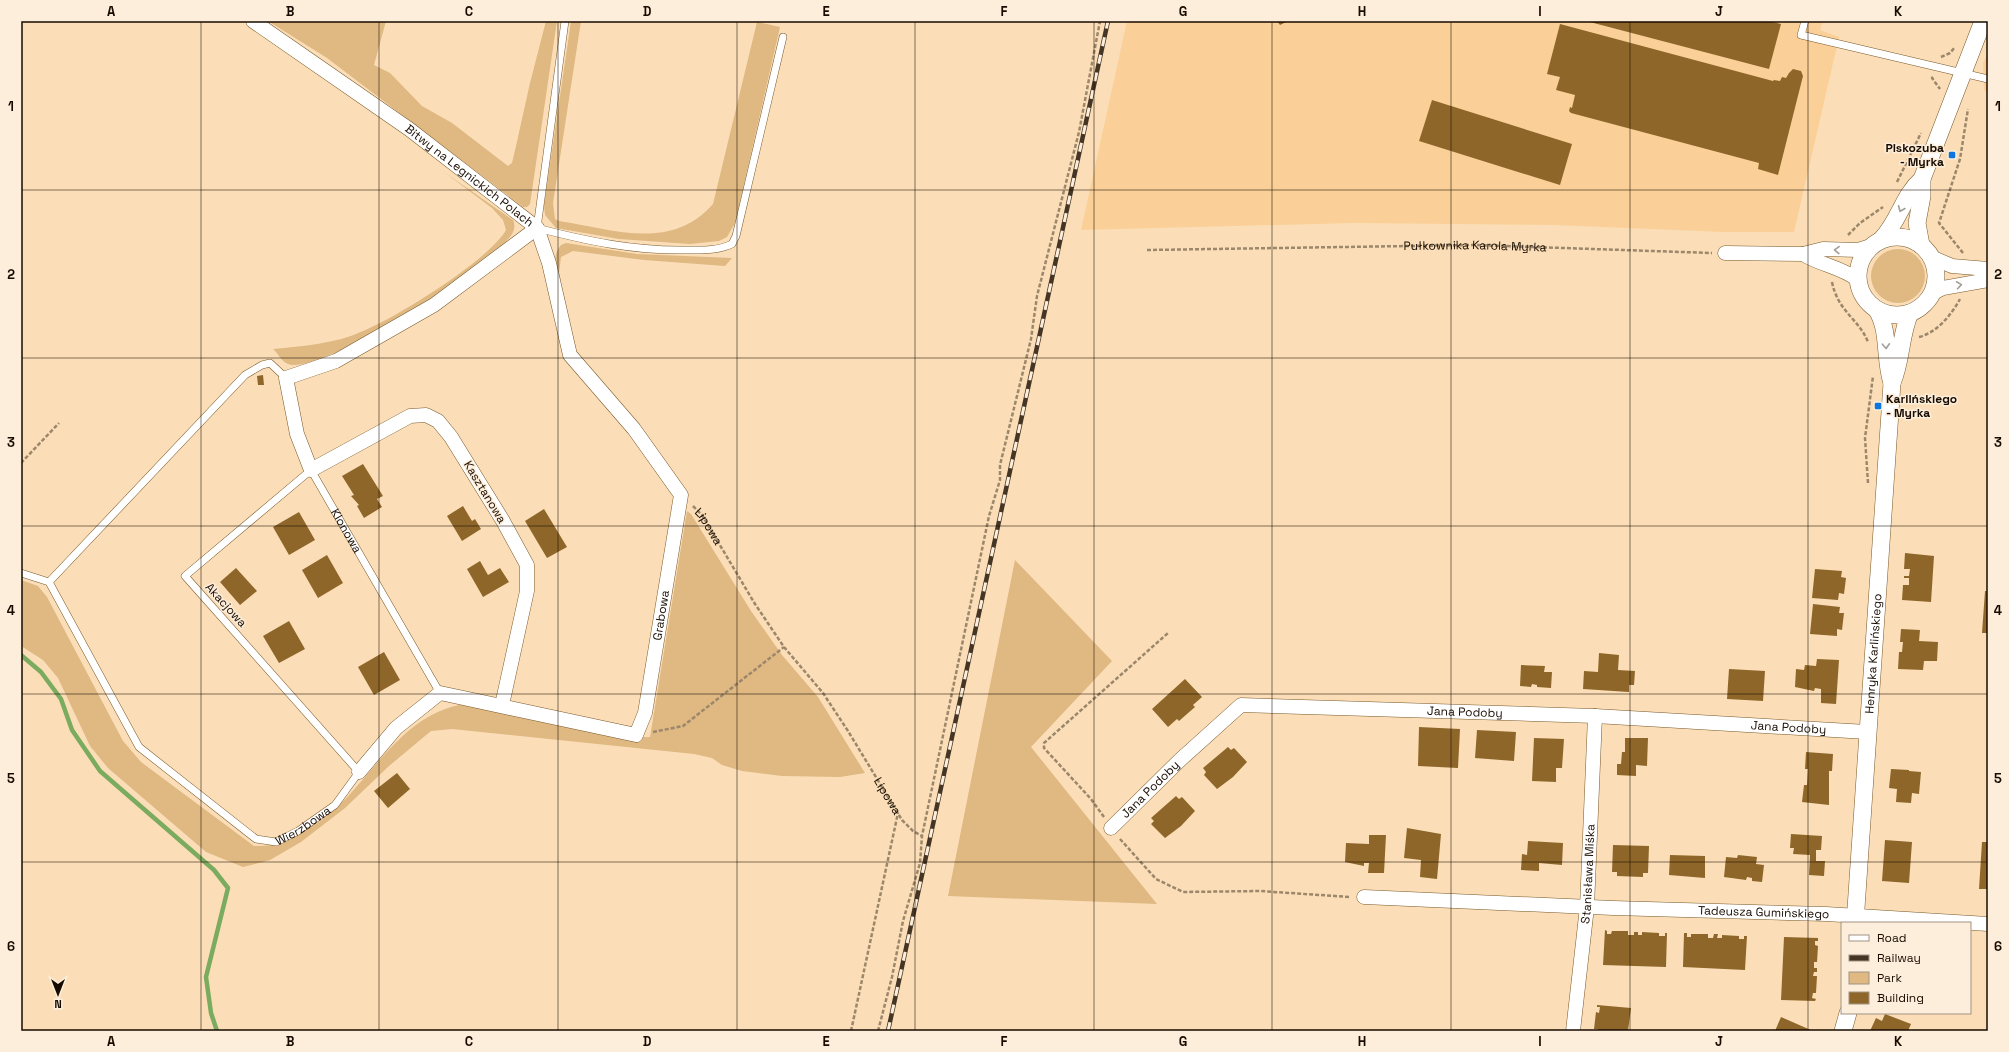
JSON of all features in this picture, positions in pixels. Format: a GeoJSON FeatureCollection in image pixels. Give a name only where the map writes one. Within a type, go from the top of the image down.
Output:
{"type":"FeatureCollection","features":[{"type":"Feature","properties":{"kind":"street","name":"Bitwy na Legnickich Polach"},"geometry":{"type":"LineString","coordinates":[[253,21],[403,125],[537,228]]}},
{"type":"Feature","properties":{"kind":"street"},"geometry":{"type":"LineString","coordinates":[[1932,294],[1936,276],[1917,223],[1922,196],[1922,179],[1983,21]]}},
{"type":"Feature","properties":{"kind":"street"},"geometry":{"type":"LineString","coordinates":[[1922,179],[1907,195],[1896,222],[1863,255],[1858,266],[1858,280],[1860,289],[1866,300],[1877,310],[1892,315],[1910,312],[1919,308],[1932,294],[1943,288],[1988,280]]}},
{"type":"Feature","properties":{"kind":"street"},"geometry":{"type":"LineString","coordinates":[[286,378],[336,361],[434,305],[537,228],[549,263],[570,355],[634,429],[681,495]]}},
{"type":"Feature","properties":{"kind":"street"},"geometry":{"type":"LineString","coordinates":[[1725,253],[1803,254],[1823,249],[1858,250],[1892,237],[1904,237],[1941,263],[1988,270]]}},
{"type":"Feature","properties":{"kind":"street"},"geometry":{"type":"LineString","coordinates":[[1803,254],[1812,260],[1851,275],[1858,280]]}},
{"type":"Feature","properties":{"kind":"street","name":"Henryka Karlińskiego"},"geometry":{"type":"LineString","coordinates":[[1877,310],[1883,320],[1888,370],[1892,383]]}},
{"type":"Feature","properties":{"kind":"street","name":"Henryka Karlińskiego"},"geometry":{"type":"LineString","coordinates":[[1855,919],[1892,383],[1900,362],[1902,338],[1905,324],[1910,312]]}},
{"type":"Feature","properties":{"kind":"street","name":"Klonowa"},"geometry":{"type":"LineString","coordinates":[[286,378],[297,434],[311,470]]}},
{"type":"Feature","properties":{"kind":"street","name":"Kasztanowa"},"geometry":{"type":"LineString","coordinates":[[311,470],[410,416],[426,415],[438,421],[451,437],[503,521],[527,564],[527,591],[502,705]]}},
{"type":"Feature","properties":{"kind":"street","name":"Grabowa"},"geometry":{"type":"LineString","coordinates":[[636,735],[645,713],[681,495]]}},
{"type":"Feature","properties":{"kind":"street"},"geometry":{"type":"LineString","coordinates":[[440,693],[502,705],[636,735]]}},
{"type":"Feature","properties":{"kind":"street","name":"Wierzbowa"},"geometry":{"type":"LineString","coordinates":[[359,772],[396,728],[440,693]]}},
{"type":"Feature","properties":{"kind":"street","name":"Jana Podoby"},"geometry":{"type":"LineString","coordinates":[[1111,828],[1180,760],[1241,705],[1595,716],[1867,732]]}},
{"type":"Feature","properties":{"kind":"street","name":"Stanisława Miśka"},"geometry":{"type":"LineString","coordinates":[[1573,1031],[1587,907],[1595,716]]}},
{"type":"Feature","properties":{"kind":"street","name":"Tadeusza Gumińskiego"},"geometry":{"type":"LineString","coordinates":[[1364,897],[1935,922]]}},
{"type":"Feature","properties":{"kind":"street","name":"Tadeusza Gumińskiego"},"geometry":{"type":"LineString","coordinates":[[1971,923],[1988,924]]}},
{"type":"Feature","properties":{"kind":"street"},"geometry":{"type":"LineString","coordinates":[[1843,1031],[1848,1014]]}},
{"type":"Feature","properties":{"kind":"lane"},"geometry":{"type":"LineString","coordinates":[[537,228],[565,21]]}},
{"type":"Feature","properties":{"kind":"lane"},"geometry":{"type":"LineString","coordinates":[[1805,21],[1801,35],[1988,79]]}},
{"type":"Feature","properties":{"kind":"lane","name":"Bitwy na Legnickich Polach"},"geometry":{"type":"LineString","coordinates":[[537,228],[589,242],[655,250],[715,249],[732,244],[736,236],[783,37]]}},
{"type":"Feature","properties":{"kind":"lane"},"geometry":{"type":"LineString","coordinates":[[21,573],[49,582],[245,375],[262,364],[270,364],[286,378]]}},
{"type":"Feature","properties":{"kind":"lane","name":"Klonowa"},"geometry":{"type":"LineString","coordinates":[[311,470],[440,693]]}},
{"type":"Feature","properties":{"kind":"lane","name":"Akacjowa"},"geometry":{"type":"LineString","coordinates":[[311,470],[185,576],[359,772]]}},
{"type":"Feature","properties":{"kind":"lane","name":"Wierzbowa"},"geometry":{"type":"LineString","coordinates":[[49,582],[139,747],[256,840],[276,842],[298,831],[335,805],[359,772]]}},
{"type":"Feature","properties":{"kind":"path"},"geometry":{"type":"LineString","coordinates":[[878,1031],[892,977],[903,921],[920,863],[922,836],[989,516],[1000,480],[1000,465],[1031,338],[1037,296],[1079,132],[1100,21]]}},
{"type":"Feature","properties":{"kind":"path"},"geometry":{"type":"LineString","coordinates":[[1963,267],[1963,251],[1958,248],[1939,223],[1960,159],[1968,103]]}},
{"type":"Feature","properties":{"kind":"path","name":"Pułkownika Karola Myrka"},"geometry":{"type":"LineString","coordinates":[[1147,250],[1474,245],[1547,246],[1725,253]]}},
{"type":"Feature","properties":{"kind":"path"},"geometry":{"type":"LineString","coordinates":[[1902,338],[1923,336],[1944,322],[1961,298],[1963,284]]}},
{"type":"Feature","properties":{"kind":"path"},"geometry":{"type":"LineString","coordinates":[[1865,334],[1885,338]]}},
{"type":"Feature","properties":{"kind":"path"},"geometry":{"type":"LineString","coordinates":[[21,463],[59,423]]}},
{"type":"Feature","properties":{"kind":"path","name":"Lipowa"},"geometry":{"type":"LineString","coordinates":[[681,495],[702,515],[755,604],[784,647],[823,693],[902,820],[913,831],[922,836]]}},
{"type":"Feature","properties":{"kind":"path"},"geometry":{"type":"LineString","coordinates":[[1168,633],[1044,744],[1044,748],[1091,799],[1125,846],[1156,879],[1183,892],[1260,891],[1364,897]]}},
{"type":"Feature","properties":{"kind":"path"},"geometry":{"type":"LineString","coordinates":[[636,735],[683,726],[784,647]]}},
{"type":"Feature","properties":{"kind":"path"},"geometry":{"type":"LineString","coordinates":[[851,1031],[895,817],[898,812]]}},
{"type":"Feature","properties":{"kind":"shaded area"},"geometry":{"type":"Polygon","coordinates":[[[1127,21],[1823,21],[1820,30],[1839,37],[1794,232],[1723,232],[1555,225],[1354,223],[1081,230],[1127,21]]]}},
{"type":"Feature","properties":{"kind":"shaded area"},"geometry":{"type":"Polygon","coordinates":[[[1988,53],[1988,93],[1984,90],[1983,63],[1988,53]]]}},
{"type":"Feature","properties":{"kind":"green space"},"geometry":{"type":"Polygon","coordinates":[[[268,21],[386,21],[374,65],[390,73],[422,106],[452,123],[508,166],[512,163],[546,21],[557,21],[530,204],[527,207],[523,207],[327,58],[268,21]]]}},
{"type":"Feature","properties":{"kind":"green space"},"geometry":{"type":"Polygon","coordinates":[[[571,21],[581,21],[553,203],[555,219],[620,232],[640,234],[660,233],[679,228],[696,219],[713,204],[757,22],[780,27],[735,223],[727,237],[719,241],[690,244],[619,239],[556,228],[545,215],[544,205],[571,21]]]}},
{"type":"Feature","properties":{"kind":"green space"},"geometry":{"type":"Polygon","coordinates":[[[444,172],[513,220],[514,230],[512,234],[498,249],[474,269],[405,315],[368,336],[334,353],[306,363],[288,364],[283,361],[273,349],[330,342],[363,331],[378,324],[418,301],[462,272],[496,243],[506,230],[503,220],[492,208],[444,172]]]}},
{"type":"Feature","properties":{"kind":"green space"},"geometry":{"type":"Polygon","coordinates":[[[566,243],[637,254],[732,258],[725,266],[644,260],[573,251],[561,257],[559,273],[561,281],[556,267],[555,258],[558,249],[561,245],[566,243]]]}},
{"type":"Feature","properties":{"kind":"green space"},"geometry":{"type":"Polygon","coordinates":[[[1898,249],[1908,251],[1917,257],[1923,266],[1925,276],[1923,286],[1917,295],[1908,301],[1898,303],[1888,301],[1879,295],[1873,286],[1871,276],[1873,266],[1879,257],[1888,251],[1898,249]]]}},
{"type":"Feature","properties":{"kind":"green space"},"geometry":{"type":"Polygon","coordinates":[[[687,511],[691,514],[751,611],[782,655],[818,697],[865,773],[840,777],[782,776],[742,771],[722,765],[712,758],[694,754],[452,729],[431,731],[389,766],[345,808],[301,842],[270,860],[243,867],[206,852],[108,768],[90,746],[58,678],[43,660],[21,646],[21,580],[38,586],[47,597],[123,741],[141,762],[254,846],[275,844],[293,837],[326,817],[343,802],[405,734],[423,720],[443,710],[465,704],[617,737],[650,737],[687,511]]]}},
{"type":"Feature","properties":{"kind":"green space"},"geometry":{"type":"Polygon","coordinates":[[[1015,560],[1112,661],[1031,747],[1157,904],[948,896],[1015,560]]]}},
{"type":"Feature","properties":{"kind":"building"},"geometry":{"type":"Polygon","coordinates":[[[1277,21],[1288,21],[1280,25],[1277,21]]]}},
{"type":"Feature","properties":{"kind":"building"},"geometry":{"type":"Polygon","coordinates":[[[1586,21],[1768,21],[1781,24],[1769,69],[1586,21]]]}},
{"type":"Feature","properties":{"kind":"building"},"geometry":{"type":"Polygon","coordinates":[[[1560,24],[1773,81],[1780,81],[1782,77],[1786,78],[1793,69],[1801,71],[1803,76],[1778,175],[1758,169],[1759,163],[1571,113],[1569,111],[1570,107],[1572,108],[1575,95],[1556,90],[1560,77],[1547,74],[1560,24]]]}},
{"type":"Feature","properties":{"kind":"building"},"geometry":{"type":"Polygon","coordinates":[[[1432,100],[1572,144],[1560,185],[1419,141],[1432,100]]]}},
{"type":"Feature","properties":{"kind":"building"},"geometry":{"type":"Polygon","coordinates":[[[263,375],[264,385],[258,385],[257,376],[263,375]]]}},
{"type":"Feature","properties":{"kind":"building"},"geometry":{"type":"Polygon","coordinates":[[[363,464],[383,496],[377,499],[382,507],[364,518],[357,506],[359,505],[351,496],[354,495],[342,476],[363,464]]]}},
{"type":"Feature","properties":{"kind":"building"},"geometry":{"type":"Polygon","coordinates":[[[463,506],[472,521],[475,519],[481,529],[462,541],[447,516],[463,506]]]}},
{"type":"Feature","properties":{"kind":"building"},"geometry":{"type":"Polygon","coordinates":[[[544,509],[567,547],[547,558],[525,521],[544,509]]]}},
{"type":"Feature","properties":{"kind":"building"},"geometry":{"type":"Polygon","coordinates":[[[299,512],[315,540],[289,555],[273,527],[299,512]]]}},
{"type":"Feature","properties":{"kind":"building"},"geometry":{"type":"Polygon","coordinates":[[[1905,553],[1934,556],[1931,602],[1902,600],[1903,585],[1909,585],[1909,578],[1904,578],[1904,576],[1909,576],[1910,569],[1904,569],[1905,553]]]}},
{"type":"Feature","properties":{"kind":"building"},"geometry":{"type":"Polygon","coordinates":[[[327,555],[343,583],[318,598],[302,570],[327,555]]]}},
{"type":"Feature","properties":{"kind":"building"},"geometry":{"type":"Polygon","coordinates":[[[480,561],[488,575],[500,568],[509,582],[483,597],[467,569],[480,561]]]}},
{"type":"Feature","properties":{"kind":"building"},"geometry":{"type":"Polygon","coordinates":[[[236,568],[257,591],[240,605],[220,582],[236,568]]]}},
{"type":"Feature","properties":{"kind":"building"},"geometry":{"type":"Polygon","coordinates":[[[1815,569],[1842,571],[1841,577],[1846,578],[1844,594],[1839,593],[1838,600],[1812,598],[1815,569]]]}},
{"type":"Feature","properties":{"kind":"building"},"geometry":{"type":"Polygon","coordinates":[[[1985,591],[1988,591],[1988,633],[1982,633],[1985,591]]]}},
{"type":"Feature","properties":{"kind":"building"},"geometry":{"type":"Polygon","coordinates":[[[1813,604],[1840,607],[1839,613],[1844,613],[1842,630],[1837,629],[1837,636],[1810,634],[1813,604]]]}},
{"type":"Feature","properties":{"kind":"building"},"geometry":{"type":"Polygon","coordinates":[[[289,621],[305,649],[279,663],[263,636],[289,621]]]}},
{"type":"Feature","properties":{"kind":"building"},"geometry":{"type":"Polygon","coordinates":[[[1901,629],[1920,630],[1919,641],[1938,642],[1937,661],[1924,661],[1923,670],[1898,669],[1899,652],[1902,652],[1903,642],[1900,642],[1901,629]]]}},
{"type":"Feature","properties":{"kind":"building"},"geometry":{"type":"Polygon","coordinates":[[[384,652],[400,680],[374,695],[358,667],[384,652]]]}},
{"type":"Feature","properties":{"kind":"building"},"geometry":{"type":"Polygon","coordinates":[[[1599,653],[1619,655],[1618,670],[1635,671],[1634,685],[1629,685],[1629,692],[1583,689],[1584,671],[1598,672],[1599,653]]]}},
{"type":"Feature","properties":{"kind":"building"},"geometry":{"type":"Polygon","coordinates":[[[1817,659],[1839,660],[1836,704],[1821,703],[1821,689],[1815,688],[1814,691],[1795,687],[1796,669],[1804,670],[1805,665],[1816,666],[1817,659]]]}},
{"type":"Feature","properties":{"kind":"building"},"geometry":{"type":"Polygon","coordinates":[[[1521,665],[1545,666],[1544,672],[1552,672],[1551,688],[1537,687],[1537,685],[1532,684],[1531,687],[1520,686],[1521,665]]]}},
{"type":"Feature","properties":{"kind":"building"},"geometry":{"type":"Polygon","coordinates":[[[1729,669],[1765,671],[1763,701],[1727,699],[1729,669]]]}},
{"type":"Feature","properties":{"kind":"building"},"geometry":{"type":"Polygon","coordinates":[[[1185,679],[1202,697],[1193,705],[1195,707],[1179,721],[1177,719],[1168,727],[1152,709],[1185,679]]]}},
{"type":"Feature","properties":{"kind":"building"},"geometry":{"type":"Polygon","coordinates":[[[1419,727],[1460,729],[1458,768],[1418,766],[1419,727]]]}},
{"type":"Feature","properties":{"kind":"building"},"geometry":{"type":"Polygon","coordinates":[[[1477,730],[1516,732],[1514,761],[1475,758],[1477,730]]]}},
{"type":"Feature","properties":{"kind":"building"},"geometry":{"type":"Polygon","coordinates":[[[1534,738],[1564,739],[1562,768],[1556,768],[1556,782],[1532,781],[1534,738]]]}},
{"type":"Feature","properties":{"kind":"building"},"geometry":{"type":"Polygon","coordinates":[[[1625,738],[1648,738],[1647,766],[1636,765],[1636,776],[1617,775],[1617,764],[1621,764],[1622,752],[1625,752],[1625,738]]]}},
{"type":"Feature","properties":{"kind":"building"},"geometry":{"type":"Polygon","coordinates":[[[1228,747],[1231,750],[1234,748],[1247,762],[1233,777],[1217,789],[1204,775],[1206,772],[1203,768],[1228,747]]]}},
{"type":"Feature","properties":{"kind":"building"},"geometry":{"type":"Polygon","coordinates":[[[1806,752],[1833,754],[1832,771],[1829,771],[1829,805],[1802,802],[1804,785],[1807,785],[1808,769],[1805,769],[1806,752]]]}},
{"type":"Feature","properties":{"kind":"building"},"geometry":{"type":"Polygon","coordinates":[[[1891,769],[1921,772],[1919,794],[1912,793],[1911,803],[1896,802],[1897,789],[1889,788],[1891,769]]]}},
{"type":"Feature","properties":{"kind":"building"},"geometry":{"type":"Polygon","coordinates":[[[397,773],[410,789],[388,808],[374,791],[397,773]]]}},
{"type":"Feature","properties":{"kind":"building"},"geometry":{"type":"Polygon","coordinates":[[[1176,796],[1179,799],[1182,797],[1195,811],[1181,826],[1165,838],[1151,824],[1154,821],[1151,818],[1176,796]]]}},
{"type":"Feature","properties":{"kind":"building"},"geometry":{"type":"Polygon","coordinates":[[[1407,828],[1441,834],[1437,879],[1420,877],[1421,860],[1404,858],[1407,828]]]}},
{"type":"Feature","properties":{"kind":"building"},"geometry":{"type":"Polygon","coordinates":[[[1791,834],[1822,836],[1821,850],[1816,850],[1816,861],[1825,861],[1824,876],[1809,875],[1810,855],[1793,854],[1794,848],[1790,848],[1791,834]]]}},
{"type":"Feature","properties":{"kind":"building"},"geometry":{"type":"Polygon","coordinates":[[[1369,835],[1386,835],[1384,873],[1368,873],[1369,863],[1364,863],[1364,866],[1345,862],[1346,843],[1369,844],[1369,835]]]}},
{"type":"Feature","properties":{"kind":"building"},"geometry":{"type":"Polygon","coordinates":[[[1885,840],[1912,842],[1909,883],[1882,881],[1885,840]]]}},
{"type":"Feature","properties":{"kind":"building"},"geometry":{"type":"Polygon","coordinates":[[[1528,841],[1563,843],[1562,865],[1539,863],[1539,871],[1521,870],[1522,854],[1527,855],[1528,841]]]}},
{"type":"Feature","properties":{"kind":"building"},"geometry":{"type":"Polygon","coordinates":[[[1982,842],[1988,842],[1988,889],[1979,889],[1982,842]]]}},
{"type":"Feature","properties":{"kind":"building"},"geometry":{"type":"Polygon","coordinates":[[[1613,845],[1649,846],[1648,873],[1643,873],[1643,877],[1617,876],[1617,872],[1612,872],[1613,845]]]}},
{"type":"Feature","properties":{"kind":"building"},"geometry":{"type":"Polygon","coordinates":[[[1670,855],[1705,856],[1705,878],[1669,875],[1670,855]]]}},
{"type":"Feature","properties":{"kind":"building"},"geometry":{"type":"Polygon","coordinates":[[[1738,855],[1757,857],[1756,864],[1764,865],[1762,882],[1752,881],[1752,878],[1747,877],[1746,880],[1724,877],[1726,857],[1737,858],[1738,855]]]}},
{"type":"Feature","properties":{"kind":"building"},"geometry":{"type":"Polygon","coordinates":[[[1605,930],[1607,931],[1607,934],[1611,934],[1612,931],[1628,931],[1628,935],[1634,935],[1634,932],[1638,932],[1638,935],[1642,935],[1642,932],[1659,933],[1659,936],[1665,936],[1665,933],[1667,933],[1666,967],[1603,965],[1605,930]]]}},
{"type":"Feature","properties":{"kind":"building"},"geometry":{"type":"Polygon","coordinates":[[[1684,933],[1687,933],[1687,937],[1691,937],[1691,934],[1708,934],[1708,938],[1713,938],[1714,934],[1718,934],[1717,938],[1722,938],[1722,935],[1739,936],[1739,939],[1744,939],[1744,936],[1747,936],[1745,970],[1683,967],[1684,933]]]}},
{"type":"Feature","properties":{"kind":"building"},"geometry":{"type":"Polygon","coordinates":[[[1784,937],[1818,938],[1818,941],[1815,941],[1815,945],[1818,946],[1817,962],[1814,962],[1814,968],[1817,968],[1817,972],[1814,972],[1813,976],[1817,976],[1816,993],[1813,993],[1812,998],[1816,999],[1815,1001],[1781,1000],[1784,937]]]}},
{"type":"Feature","properties":{"kind":"building"},"geometry":{"type":"Polygon","coordinates":[[[1597,1005],[1631,1008],[1628,1031],[1597,1031],[1598,1029],[1594,1029],[1596,1012],[1599,1013],[1600,1007],[1597,1007],[1597,1005]]]}},
{"type":"Feature","properties":{"kind":"building"},"geometry":{"type":"Polygon","coordinates":[[[1885,1014],[1911,1024],[1908,1031],[1870,1031],[1876,1018],[1882,1021],[1885,1014]]]}},
{"type":"Feature","properties":{"kind":"building"},"geometry":{"type":"Polygon","coordinates":[[[1781,1017],[1813,1031],[1775,1031],[1781,1017]]]}},
{"type":"Feature","properties":{"kind":"waterway"},"geometry":{"type":"LineString","coordinates":[[21,655],[41,672],[61,699],[72,730],[100,771],[214,870],[228,888],[206,977],[211,1013],[217,1031]]}},
{"type":"Feature","properties":{"kind":"railway"},"geometry":{"type":"LineString","coordinates":[[888,1031],[1108,21]]}},
{"type":"Feature","properties":{"kind":"place","name":"Piskozuba - Myrka"},"geometry":{"type":"Point","coordinates":[1952,155]}},
{"type":"Feature","properties":{"kind":"place","name":"Karlińskiego - Myrka"},"geometry":{"type":"Point","coordinates":[1878,406]}}]}
